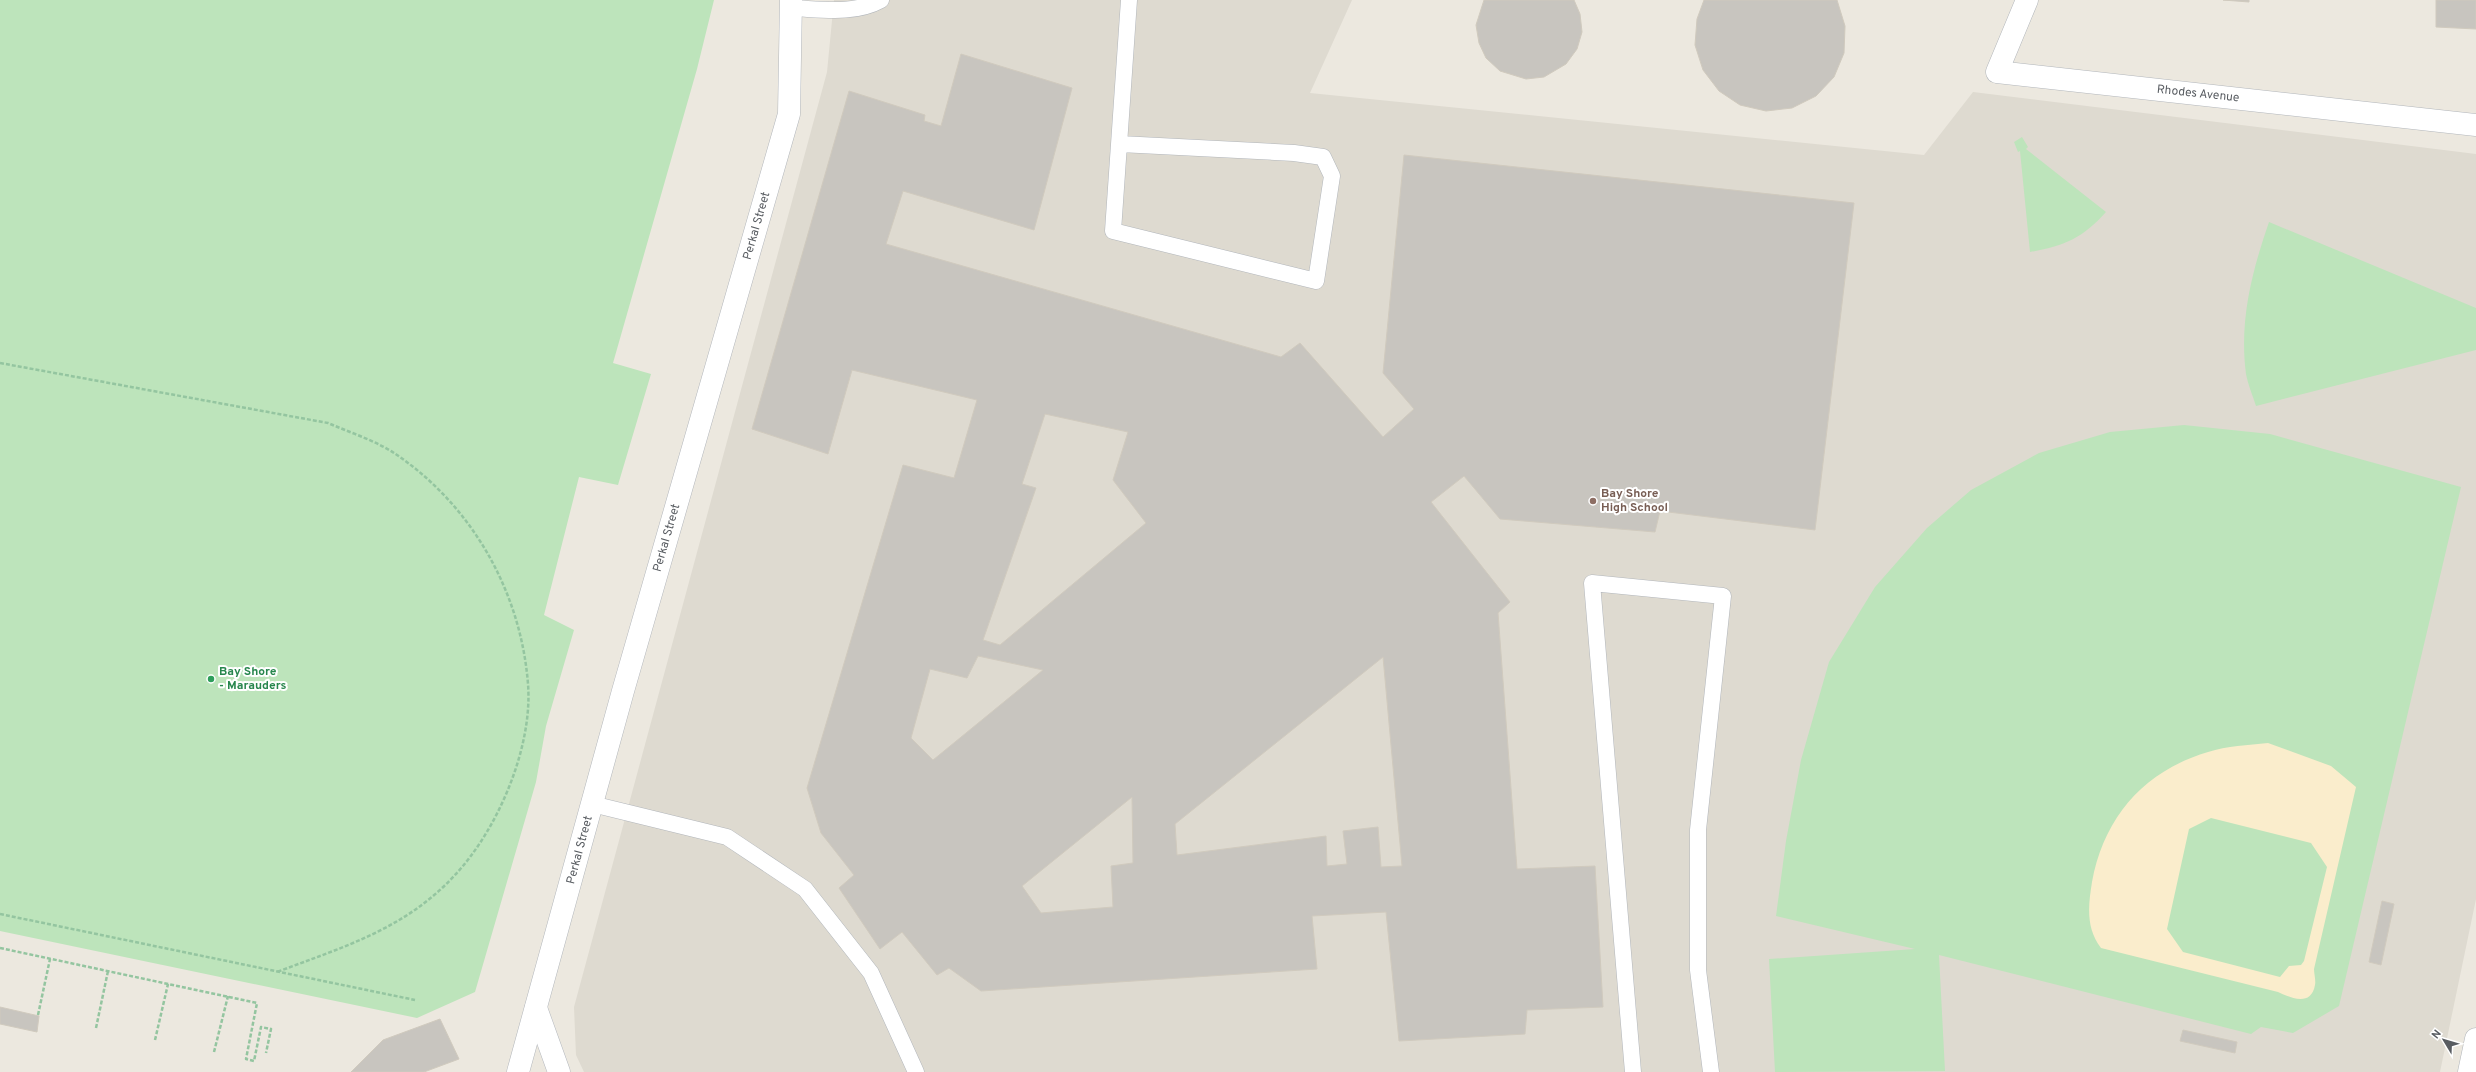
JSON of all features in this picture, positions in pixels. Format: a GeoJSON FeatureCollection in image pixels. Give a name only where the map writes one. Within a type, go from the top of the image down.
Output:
{"type":"FeatureCollection","features":[{"type":"Feature","properties":{"kind":"street","name":"Rhodes Avenue"},"geometry":{"type":"LineString","coordinates":[[2027,0],[1997,72],[2476,125]]}},
{"type":"Feature","properties":{"kind":"street","name":"Perkal Street"},"geometry":{"type":"LineString","coordinates":[[518,1072],[592,804],[789,114],[791,4]]}},
{"type":"Feature","properties":{"kind":"street"},"geometry":{"type":"LineString","coordinates":[[536,1008],[559,1072]]}},
{"type":"Feature","properties":{"kind":"street"},"geometry":{"type":"LineString","coordinates":[[2469,1072],[2476,1039]]}},
{"type":"Feature","properties":{"kind":"lane"},"geometry":{"type":"LineString","coordinates":[[791,4],[842,10],[867,6],[881,0]]}},
{"type":"Feature","properties":{"kind":"lane"},"geometry":{"type":"LineString","coordinates":[[1120,144],[1322,157],[1332,176],[1316,281],[1113,232],[1130,0]]}},
{"type":"Feature","properties":{"kind":"lane"},"geometry":{"type":"LineString","coordinates":[[1633,1072],[1592,583],[1723,596],[1698,830],[1698,970],[1711,1072]]}},
{"type":"Feature","properties":{"kind":"lane"},"geometry":{"type":"LineString","coordinates":[[592,804],[727,837],[805,890],[871,972],[916,1072]]}},
{"type":"Feature","properties":{"kind":"path"},"geometry":{"type":"LineString","coordinates":[[0,363],[328,423],[363,437],[396,454],[425,478],[464,518],[499,574],[522,643],[528,686],[521,751],[502,806],[483,840],[454,876],[425,903],[393,926],[277,972]]}},
{"type":"Feature","properties":{"kind":"path"},"geometry":{"type":"LineString","coordinates":[[0,914],[415,1000]]}},
{"type":"Feature","properties":{"kind":"path"},"geometry":{"type":"LineString","coordinates":[[0,948],[257,1003],[246,1059],[254,1061],[261,1027],[271,1029],[266,1053]]}},
{"type":"Feature","properties":{"kind":"path"},"geometry":{"type":"LineString","coordinates":[[38,1015],[50,959]]}},
{"type":"Feature","properties":{"kind":"path"},"geometry":{"type":"LineString","coordinates":[[96,1028],[108,971]]}},
{"type":"Feature","properties":{"kind":"path"},"geometry":{"type":"LineString","coordinates":[[155,1040],[168,984]]}},
{"type":"Feature","properties":{"kind":"path"},"geometry":{"type":"LineString","coordinates":[[214,1052],[228,996]]}},
{"type":"Feature","properties":{"kind":"shaded area","name":"Bay Shore High School"},"geometry":{"type":"Polygon","coordinates":[[[834,0],[1352,0],[1310,93],[1924,155],[1973,92],[2476,154],[2476,899],[2440,1072],[584,1072],[576,1055],[574,1007],[827,72],[834,0]]]}},
{"type":"Feature","properties":{"kind":"green space"},"geometry":{"type":"Polygon","coordinates":[[[0,0],[714,0],[697,69],[613,363],[651,374],[618,485],[579,477],[544,615],[574,630],[546,726],[536,782],[475,992],[417,1018],[0,931],[0,0]]]}},
{"type":"Feature","properties":{"kind":"green space"},"geometry":{"type":"Polygon","coordinates":[[[2022,137],[2028,147],[2026,149],[2106,212],[2098,221],[2072,240],[2053,247],[2030,252],[2020,151],[2018,152],[2014,142],[2022,137]]]}},
{"type":"Feature","properties":{"kind":"green space"},"geometry":{"type":"Polygon","coordinates":[[[2269,222],[2476,308],[2476,350],[2256,406],[2246,374],[2244,335],[2248,296],[2257,259],[2269,222]]]}},
{"type":"Feature","properties":{"kind":"green space"},"geometry":{"type":"Polygon","coordinates":[[[2184,425],[2270,434],[2461,487],[2339,1006],[2293,1033],[2261,1027],[2251,1034],[1939,955],[1945,1071],[1775,1072],[1769,959],[1915,949],[1776,916],[1786,841],[1801,760],[1829,662],[1875,587],[1927,528],[1971,490],[2039,453],[2110,432],[2184,425]]]}},
{"type":"Feature","properties":{"kind":"sand"},"geometry":{"type":"Polygon","coordinates":[[[2268,743],[2331,766],[2356,787],[2314,969],[2315,983],[2313,992],[2305,998],[2300,999],[2289,997],[2278,992],[2101,948],[2093,933],[2089,917],[2092,882],[2106,837],[2117,817],[2130,800],[2146,784],[2185,760],[2215,750],[2268,743]],[[2211,818],[2189,829],[2167,929],[2183,952],[2280,977],[2289,966],[2301,965],[2304,961],[2327,867],[2311,843],[2211,818]]]}},
{"type":"Feature","properties":{"kind":"building"},"geometry":{"type":"Polygon","coordinates":[[[1484,0],[1574,0],[1580,14],[1582,32],[1577,49],[1566,64],[1544,77],[1526,79],[1500,71],[1486,58],[1479,43],[1476,25],[1484,0]]]}},
{"type":"Feature","properties":{"kind":"building"},"geometry":{"type":"Polygon","coordinates":[[[1704,0],[1837,0],[1845,26],[1844,53],[1834,77],[1816,96],[1792,108],[1766,111],[1740,105],[1719,91],[1703,70],[1695,45],[1697,19],[1704,0]]]}},
{"type":"Feature","properties":{"kind":"building"},"geometry":{"type":"Polygon","coordinates":[[[2223,0],[2249,0],[2249,2],[2223,0]]]}},
{"type":"Feature","properties":{"kind":"building"},"geometry":{"type":"Polygon","coordinates":[[[2436,0],[2476,0],[2476,29],[2436,27],[2436,0]]]}},
{"type":"Feature","properties":{"kind":"building"},"geometry":{"type":"Polygon","coordinates":[[[961,54],[1072,88],[1034,230],[903,191],[886,244],[1281,357],[1300,343],[1383,437],[1414,409],[1383,373],[1404,155],[1854,203],[1815,530],[1660,511],[1655,532],[1500,519],[1464,476],[1431,502],[1510,602],[1498,613],[1517,869],[1595,866],[1603,1007],[1527,1010],[1525,1034],[1399,1041],[1386,912],[1312,916],[1317,969],[981,991],[949,968],[937,975],[902,932],[880,949],[839,888],[854,875],[821,833],[807,788],[903,465],[954,478],[977,400],[852,370],[828,454],[752,429],[849,91],[925,115],[924,121],[941,126],[961,54]],[[1045,414],[1022,484],[1036,488],[983,640],[1000,645],[1146,523],[1113,480],[1128,432],[1045,414]],[[978,656],[967,678],[930,669],[911,738],[933,760],[1043,670],[978,656]],[[1383,657],[1175,824],[1177,855],[1326,836],[1327,866],[1347,864],[1343,831],[1378,827],[1381,867],[1402,866],[1383,657]],[[1132,797],[1022,886],[1041,913],[1113,907],[1111,866],[1133,863],[1132,797]]]}},
{"type":"Feature","properties":{"kind":"building"},"geometry":{"type":"Polygon","coordinates":[[[2382,901],[2394,904],[2381,965],[2369,962],[2382,901]]]}},
{"type":"Feature","properties":{"kind":"building"},"geometry":{"type":"Polygon","coordinates":[[[0,1007],[39,1016],[37,1032],[0,1024],[0,1007]]]}},
{"type":"Feature","properties":{"kind":"building"},"geometry":{"type":"Polygon","coordinates":[[[440,1019],[459,1059],[424,1072],[351,1072],[383,1040],[440,1019]]]}},
{"type":"Feature","properties":{"kind":"building"},"geometry":{"type":"Polygon","coordinates":[[[2183,1030],[2237,1042],[2235,1053],[2180,1041],[2183,1030]]]}},
{"type":"Feature","properties":{"kind":"place","name":"Bay Shore High School"},"geometry":{"type":"Point","coordinates":[1593,501]}},
{"type":"Feature","properties":{"kind":"place","name":"Bay Shore - Marauders"},"geometry":{"type":"Point","coordinates":[211,679]}}]}
